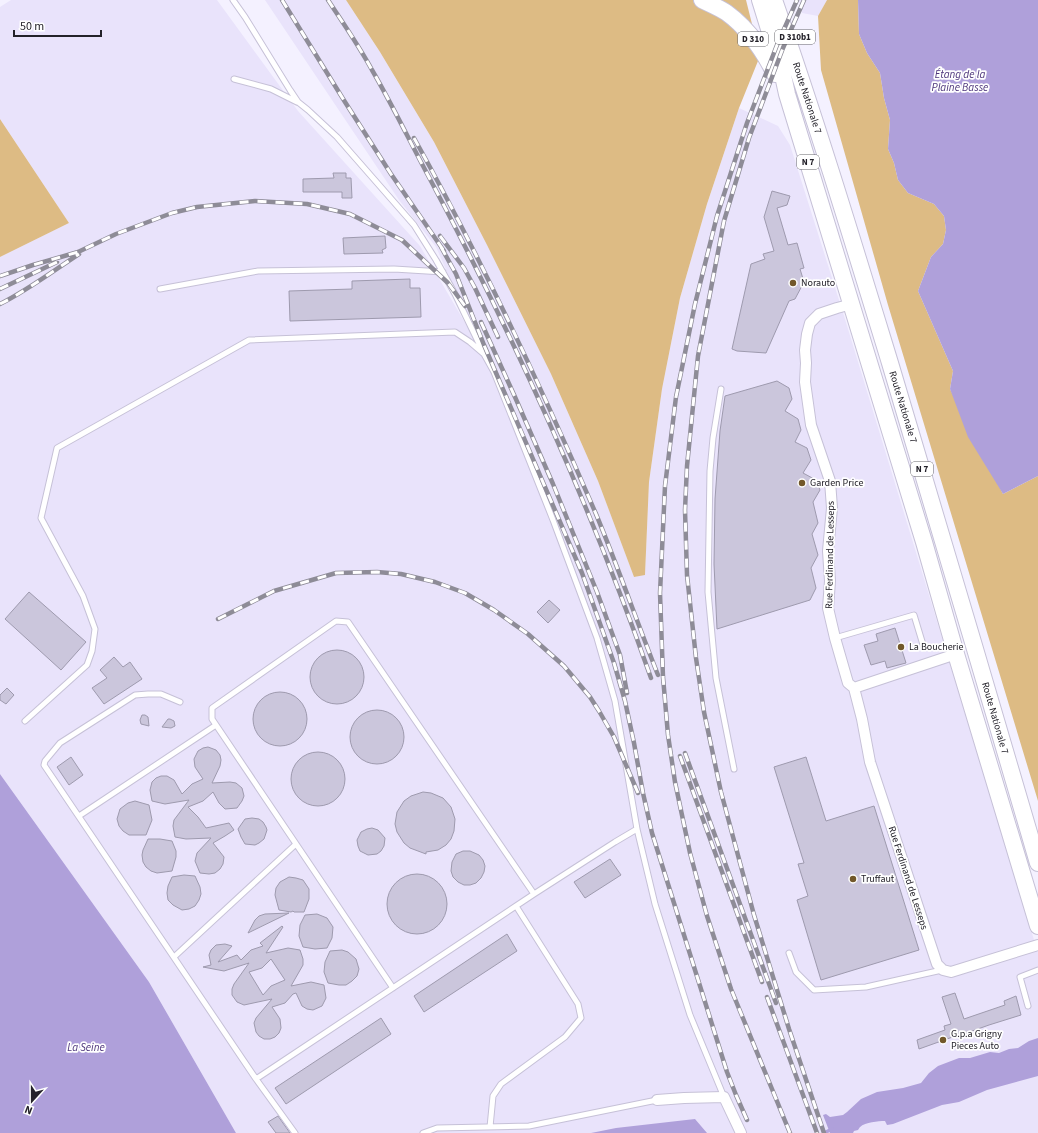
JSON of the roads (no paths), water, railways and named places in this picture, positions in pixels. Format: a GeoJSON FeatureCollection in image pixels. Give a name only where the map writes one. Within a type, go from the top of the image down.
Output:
{"type":"FeatureCollection","features":[{"type":"Feature","properties":{"kind":"main road","name":"D 310"},"geometry":{"type":"LineString","coordinates":[[702,0],[726,12],[747,31],[764,54],[787,94]]}},
{"type":"Feature","properties":{"kind":"main road","name":"Route Nationale 7"},"geometry":{"type":"LineString","coordinates":[[760,0],[782,71],[787,94],[924,542],[1038,926]]}},
{"type":"Feature","properties":{"kind":"main road","name":"Route Nationale 7"},"geometry":{"type":"LineString","coordinates":[[774,0],[801,75],[866,284],[938,522],[1038,863]]}},
{"type":"Feature","properties":{"kind":"main road","name":"D 310b1"},"geometry":{"type":"LineString","coordinates":[[785,0],[792,30],[802,58],[801,75]]}},
{"type":"Feature","properties":{"kind":"street","name":"Rue Ferdinand de Lesseps"},"geometry":{"type":"LineString","coordinates":[[852,304],[819,314],[810,323],[805,350],[805,382],[811,425],[830,481],[832,508],[828,550],[830,581],[828,608],[848,683],[854,688],[862,719],[870,762],[937,964],[943,970]]}},
{"type":"Feature","properties":{"kind":"street"},"geometry":{"type":"LineString","coordinates":[[854,688],[956,654]]}},
{"type":"Feature","properties":{"kind":"street"},"geometry":{"type":"LineString","coordinates":[[943,970],[951,972],[1038,945]]}},
{"type":"Feature","properties":{"kind":"street"},"geometry":{"type":"LineString","coordinates":[[657,1100],[724,1097],[741,1133]]}},
{"type":"Feature","properties":{"kind":"lane"},"geometry":{"type":"LineString","coordinates":[[233,0],[298,102],[337,137],[414,225],[455,294],[494,372],[553,520],[597,638],[615,701],[637,829],[655,904],[690,1014],[724,1097]]}},
{"type":"Feature","properties":{"kind":"lane"},"geometry":{"type":"LineString","coordinates":[[234,79],[271,89],[298,102]]}},
{"type":"Feature","properties":{"kind":"lane"},"geometry":{"type":"LineString","coordinates":[[160,289],[258,271],[394,269],[443,272]]}},
{"type":"Feature","properties":{"kind":"lane"},"geometry":{"type":"LineString","coordinates":[[25,721],[87,665],[92,651],[94,629],[83,596],[41,518],[57,448],[249,340],[455,332],[484,354]]}},
{"type":"Feature","properties":{"kind":"lane"},"geometry":{"type":"LineString","coordinates":[[721,389],[713,438],[710,471],[708,592],[716,678],[734,769]]}},
{"type":"Feature","properties":{"kind":"lane"},"geometry":{"type":"LineString","coordinates":[[835,638],[914,615],[924,648]]}},
{"type":"Feature","properties":{"kind":"lane"},"geometry":{"type":"LineString","coordinates":[[393,988],[212,719],[212,708],[336,621],[348,622],[534,894]]}},
{"type":"Feature","properties":{"kind":"lane"},"geometry":{"type":"LineString","coordinates":[[180,702],[161,694],[134,695],[60,743],[45,761],[44,766],[256,1079],[295,1133]]}},
{"type":"Feature","properties":{"kind":"lane"},"geometry":{"type":"LineString","coordinates":[[79,816],[216,725]]}},
{"type":"Feature","properties":{"kind":"lane"},"geometry":{"type":"LineString","coordinates":[[256,1079],[534,894],[637,829]]}},
{"type":"Feature","properties":{"kind":"lane"},"geometry":{"type":"LineString","coordinates":[[174,957],[296,844]]}},
{"type":"Feature","properties":{"kind":"lane"},"geometry":{"type":"LineString","coordinates":[[490,1127],[493,1096],[501,1084],[565,1037],[581,1018],[578,1004],[516,906]]}},
{"type":"Feature","properties":{"kind":"lane"},"geometry":{"type":"LineString","coordinates":[[789,953],[796,972],[814,990],[866,987],[943,970]]}},
{"type":"Feature","properties":{"kind":"lane"},"geometry":{"type":"LineString","coordinates":[[1028,1006],[1020,977],[1038,970]]}},
{"type":"Feature","properties":{"kind":"lane"},"geometry":{"type":"LineString","coordinates":[[423,1133],[437,1128],[529,1126],[657,1100]]}},
{"type":"Feature","properties":{"kind":"water","name":"Étang de la Plaine Basse"},"geometry":{"type":"Polygon","coordinates":[[[858,0],[1038,0],[1038,476],[1003,494],[968,437],[950,389],[953,371],[918,291],[931,257],[943,244],[946,230],[944,216],[934,204],[908,193],[898,180],[894,163],[888,149],[890,120],[884,98],[880,73],[867,53],[859,34],[858,0]]]}},
{"type":"Feature","properties":{"kind":"water","name":"La Seine"},"geometry":{"type":"Polygon","coordinates":[[[0,774],[149,982],[236,1133],[0,1133],[0,774]]]}},
{"type":"Feature","properties":{"kind":"water"},"geometry":{"type":"Polygon","coordinates":[[[1038,1038],[1038,1076],[987,1090],[959,1102],[942,1105],[893,1124],[887,1125],[885,1121],[872,1122],[862,1125],[853,1133],[830,1133],[823,1115],[826,1114],[830,1117],[843,1115],[861,1099],[877,1092],[903,1088],[921,1083],[929,1073],[938,1066],[959,1058],[970,1058],[990,1052],[999,1053],[1009,1049],[1018,1048],[1029,1041],[1038,1038]]]}},
{"type":"Feature","properties":{"kind":"water"},"geometry":{"type":"Polygon","coordinates":[[[695,1119],[707,1133],[591,1133],[616,1128],[695,1119]]]}},
{"type":"Feature","properties":{"kind":"waterway"},"geometry":{"type":"LineString","coordinates":[[824,1133],[832,1129]]}},
{"type":"Feature","properties":{"kind":"railway"},"geometry":{"type":"LineString","coordinates":[[282,0],[391,174],[444,251]]}},
{"type":"Feature","properties":{"kind":"railway"},"geometry":{"type":"LineString","coordinates":[[328,0],[362,52],[387,97],[493,302],[522,363],[577,488],[628,614],[651,678]]}},
{"type":"Feature","properties":{"kind":"railway"},"geometry":{"type":"LineString","coordinates":[[790,1133],[731,989],[707,916],[690,853],[675,782],[668,735],[663,677],[660,593],[665,486],[676,397],[695,304],[717,216],[747,123],[777,45],[797,0]]}},
{"type":"Feature","properties":{"kind":"railway"},"geometry":{"type":"LineString","coordinates":[[804,0],[783,48],[749,138],[724,221],[698,356],[687,466],[685,510],[687,575],[696,658],[704,712],[721,792],[754,915],[789,1029],[824,1133]]}},
{"type":"Feature","properties":{"kind":"railway"},"geometry":{"type":"LineString","coordinates":[[414,138],[487,277],[554,418],[596,514],[658,675]]}},
{"type":"Feature","properties":{"kind":"railway"},"geometry":{"type":"LineString","coordinates":[[0,276],[78,252],[116,234],[172,213],[197,207],[255,201],[307,204],[350,214],[402,240],[448,283],[465,306]]}},
{"type":"Feature","properties":{"kind":"railway"},"geometry":{"type":"LineString","coordinates":[[440,236],[464,268],[498,337]]}},
{"type":"Feature","properties":{"kind":"railway"},"geometry":{"type":"LineString","coordinates":[[441,247],[456,274],[484,345],[582,573],[614,663],[625,701],[652,833],[727,1072],[747,1120]]}},
{"type":"Feature","properties":{"kind":"railway"},"geometry":{"type":"LineString","coordinates":[[0,304],[30,287],[79,254]]}},
{"type":"Feature","properties":{"kind":"railway"},"geometry":{"type":"LineString","coordinates":[[0,289],[57,262]]}},
{"type":"Feature","properties":{"kind":"railway"},"geometry":{"type":"LineString","coordinates":[[481,322],[553,484],[597,592],[620,655],[627,693]]}},
{"type":"Feature","properties":{"kind":"railway"},"geometry":{"type":"LineString","coordinates":[[218,619],[274,591],[336,573],[377,572],[401,574],[435,582],[465,593],[494,610],[528,634],[564,666],[590,697],[599,711],[614,737],[638,793]]}},
{"type":"Feature","properties":{"kind":"railway"},"geometry":{"type":"LineString","coordinates":[[685,753],[776,1003]]}},
{"type":"Feature","properties":{"kind":"railway"},"geometry":{"type":"LineString","coordinates":[[680,756],[762,982]]}},
{"type":"Feature","properties":{"kind":"railway"},"geometry":{"type":"LineString","coordinates":[[767,997],[817,1133]]}},
{"type":"Feature","properties":{"kind":"place","name":"Norauto"},"geometry":{"type":"Point","coordinates":[793,283]}},
{"type":"Feature","properties":{"kind":"place","name":"Garden Price"},"geometry":{"type":"Point","coordinates":[802,483]}},
{"type":"Feature","properties":{"kind":"place","name":"La Boucherie"},"geometry":{"type":"Point","coordinates":[901,647]}},
{"type":"Feature","properties":{"kind":"place","name":"Truffaut"},"geometry":{"type":"Point","coordinates":[853,879]}},
{"type":"Feature","properties":{"kind":"place","name":"G.p.a Grigny Pieces Auto"},"geometry":{"type":"Point","coordinates":[943,1040]}}]}
